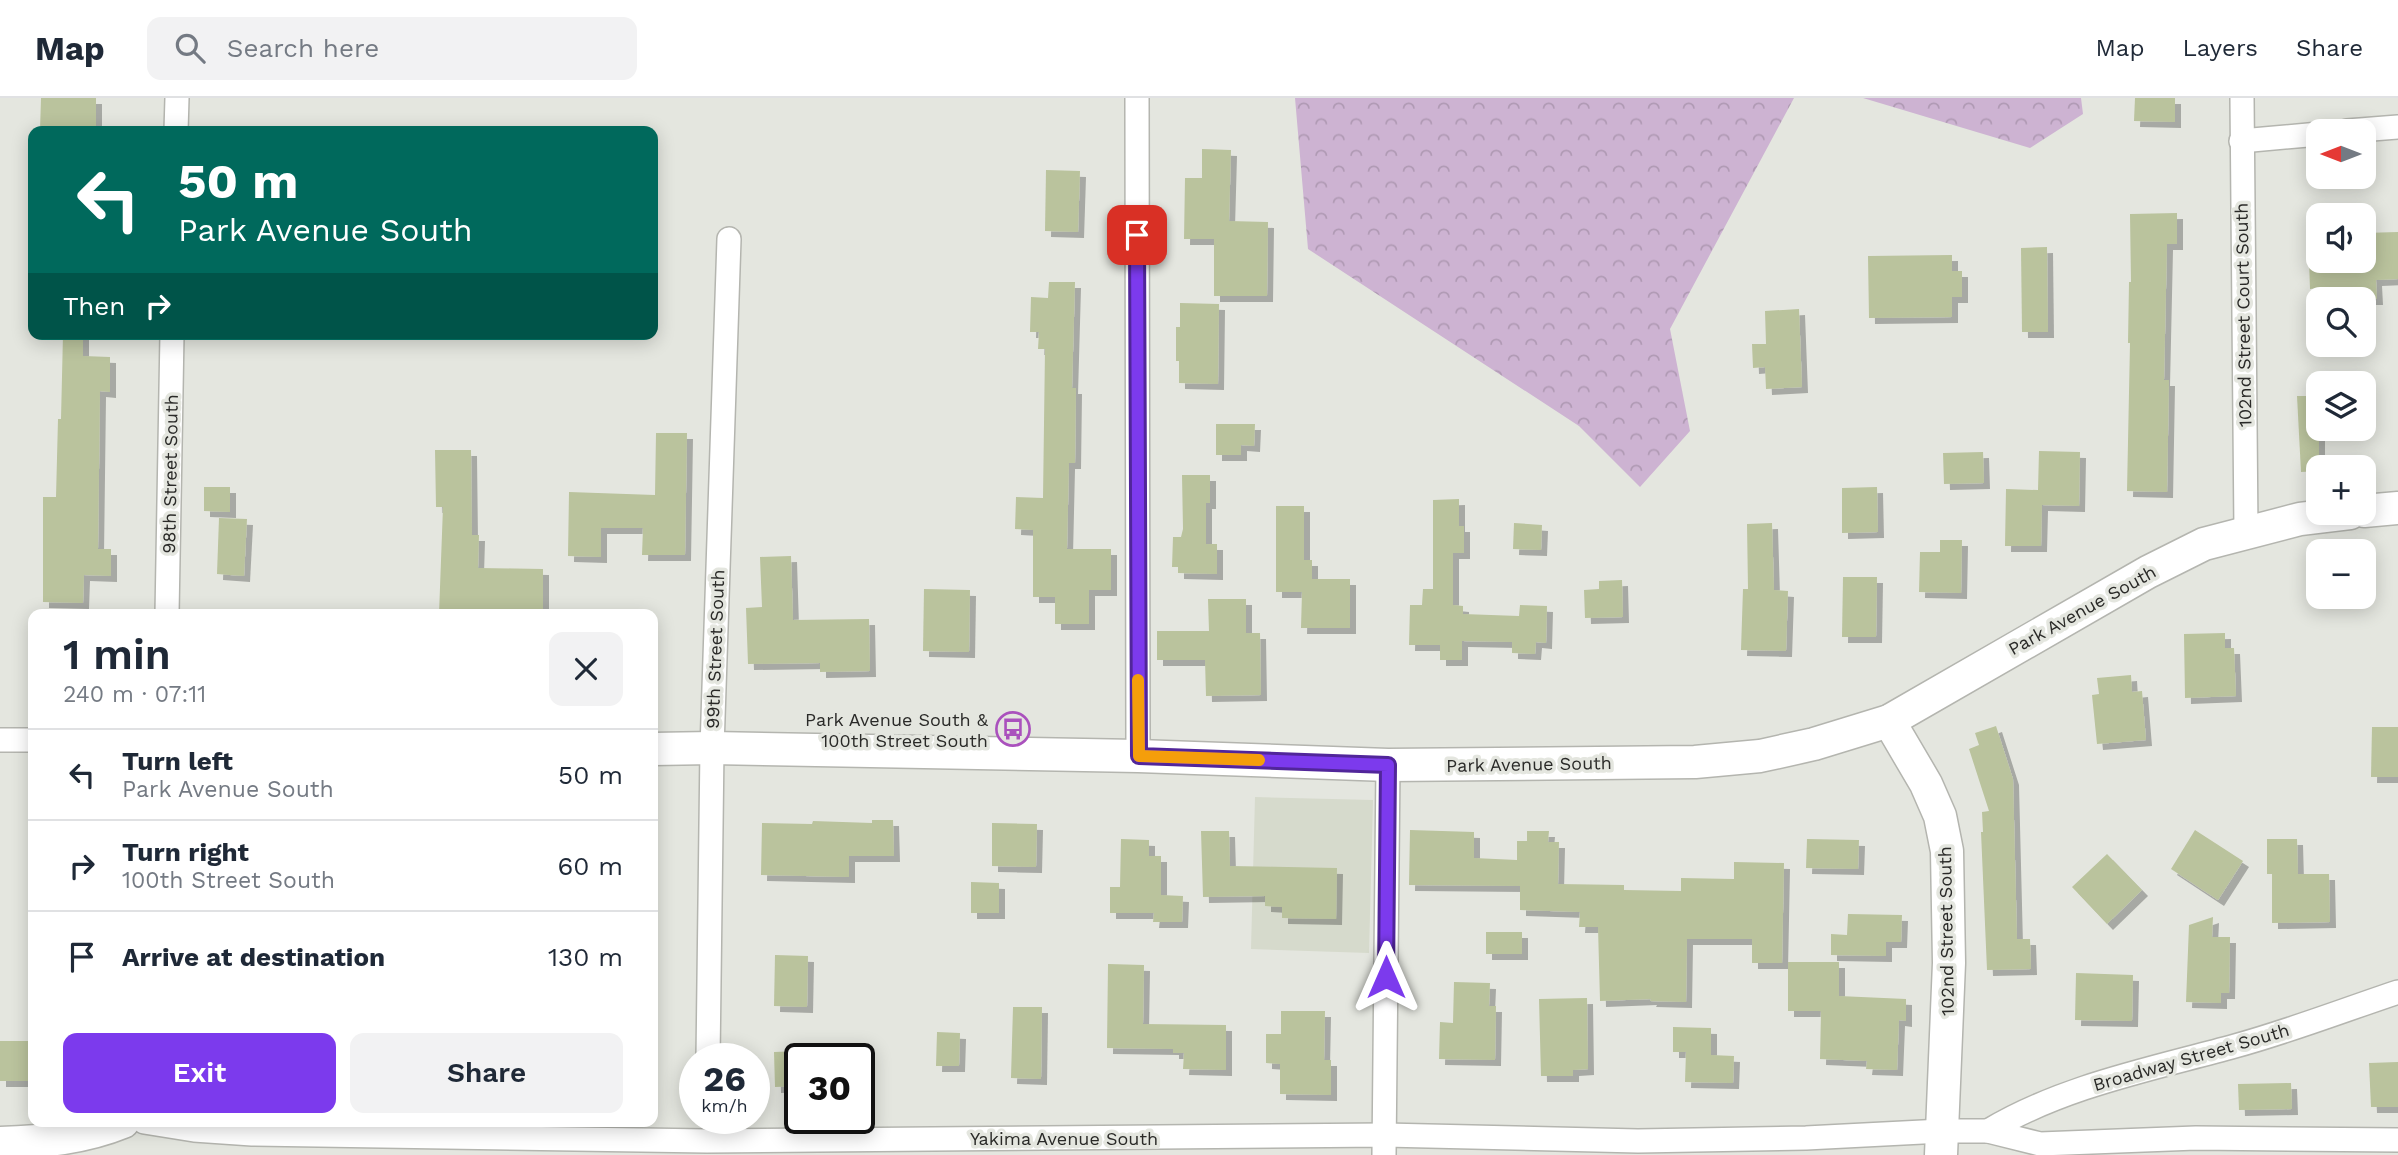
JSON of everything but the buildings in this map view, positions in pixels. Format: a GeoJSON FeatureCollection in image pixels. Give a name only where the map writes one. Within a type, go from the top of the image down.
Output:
{"type":"FeatureCollection","features":[{"type":"Feature","properties":{"kind":"main road"},"geometry":{"type":"LineString","coordinates":[[2376,510],[2398,508]]}},
{"type":"Feature","properties":{"kind":"main road","name":"Park Avenue South"},"geometry":{"type":"LineString","coordinates":[[658,749],[1139,756],[1388,765],[1735,760],[1814,744],[1889,720],[2148,572],[2204,544],[2306,518]]}},
{"type":"Feature","properties":{"kind":"main road","name":"102nd Street South"},"geometry":{"type":"LineString","coordinates":[[1889,720],[1926,784],[1940,816],[1947,851],[1950,963],[1942,1143]]}},
{"type":"Feature","properties":{"kind":"main road"},"geometry":{"type":"LineString","coordinates":[[0,1143],[59,1139],[89,1134],[109,1127]]}},
{"type":"Feature","properties":{"kind":"street"},"geometry":{"type":"LineString","coordinates":[[176,126],[177,98]]}},
{"type":"Feature","properties":{"kind":"street"},"geometry":{"type":"LineString","coordinates":[[1137,98],[1139,756]]}},
{"type":"Feature","properties":{"kind":"street","name":"102nd Street Court South"},"geometry":{"type":"LineString","coordinates":[[2242,98],[2246,532]]}},
{"type":"Feature","properties":{"kind":"street"},"geometry":{"type":"LineString","coordinates":[[2376,129],[2398,127]]}},
{"type":"Feature","properties":{"kind":"street"},"geometry":{"type":"LineString","coordinates":[[2241,141],[2306,135]]}},
{"type":"Feature","properties":{"kind":"street","name":"99th Street South"},"geometry":{"type":"LineString","coordinates":[[708,1043],[712,748],[729,239]]}},
{"type":"Feature","properties":{"kind":"street","name":"98th Street South"},"geometry":{"type":"LineString","coordinates":[[167,609],[172,340]]}},
{"type":"Feature","properties":{"kind":"street"},"geometry":{"type":"LineString","coordinates":[[0,740],[28,740]]}},
{"type":"Feature","properties":{"kind":"street"},"geometry":{"type":"LineString","coordinates":[[1385,1145],[1388,765]]}},
{"type":"Feature","properties":{"kind":"street","name":"Broadway Street South"},"geometry":{"type":"LineString","coordinates":[[1988,1131],[2034,1106],[2083,1089],[2244,1043],[2398,992]]}},
{"type":"Feature","properties":{"kind":"street","name":"Yakima Avenue South"},"geometry":{"type":"LineString","coordinates":[[179,1127],[316,1146],[707,1138],[1385,1145],[1807,1138],[1942,1143],[1988,1131]]}},
{"type":"Feature","properties":{"kind":"street"},"geometry":{"type":"LineString","coordinates":[[1988,1131],[2040,1144],[2196,1138],[2398,1140]]}},
{"type":"Feature","properties":{"kind":"shaded area"},"geometry":{"type":"Polygon","coordinates":[[[1255,797],[1373,800],[1369,953],[1251,949],[1255,797]]]}},
{"type":"Feature","properties":{"kind":"green space"},"geometry":{"type":"Polygon","coordinates":[[[1295,98],[1794,98],[1670,329],[1690,431],[1640,487],[1579,426],[1308,249],[1295,98]]]}},
{"type":"Feature","properties":{"kind":"green space"},"geometry":{"type":"Polygon","coordinates":[[[1863,98],[2081,98],[2083,114],[2030,148],[1863,98]]]}},
{"type":"Feature","properties":{"kind":"slow traffic"},"geometry":{"type":"LineString","coordinates":[[1138,680],[1139,756],[1259,760]]}},
{"type":"Feature","properties":{"kind":"place","name":"Park Avenue South & 100th Street South"},"geometry":{"type":"Point","coordinates":[1013,729]}},
{"type":"Feature","properties":{"kind":"route"},"geometry":{"type":"LineString","coordinates":[[1137,235],[1139,756],[1388,765],[1386,977]]}}]}
